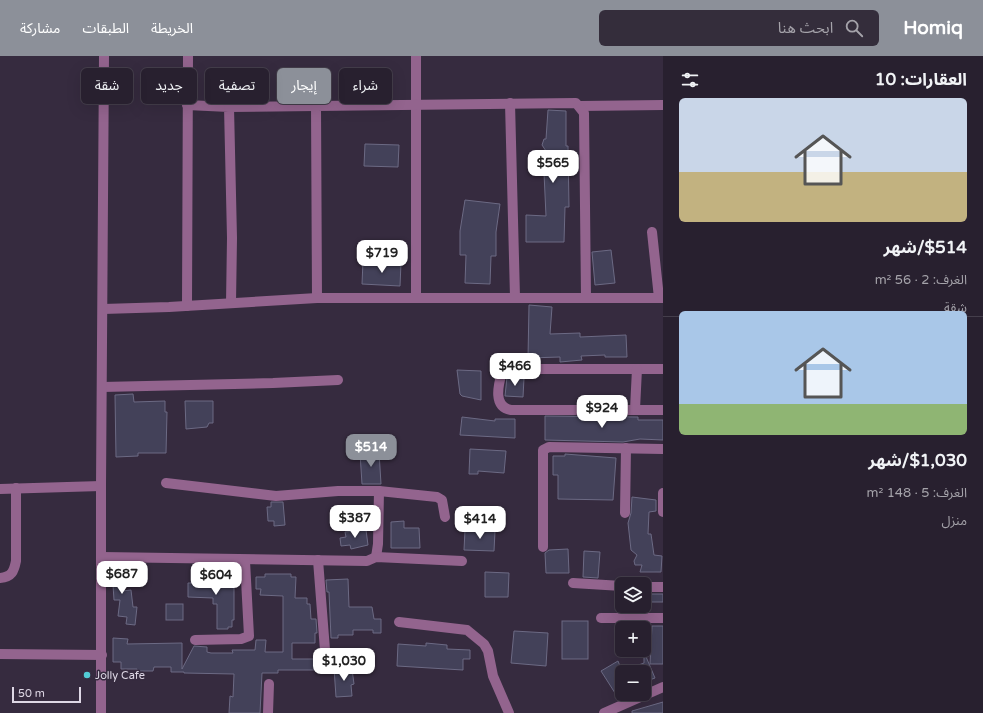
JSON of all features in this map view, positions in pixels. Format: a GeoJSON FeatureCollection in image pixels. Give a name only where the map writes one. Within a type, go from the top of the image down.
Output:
{"type":"FeatureCollection","features":[{"type":"Feature","properties":{"kind":"street"},"geometry":{"type":"LineString","coordinates":[[101,713],[104,56]]}},
{"type":"Feature","properties":{"kind":"street"},"geometry":{"type":"LineString","coordinates":[[187,306],[188,56]]}},
{"type":"Feature","properties":{"kind":"street"},"geometry":{"type":"LineString","coordinates":[[416,56],[416,297]]}},
{"type":"Feature","properties":{"kind":"street"},"geometry":{"type":"LineString","coordinates":[[188,105],[230,107],[416,103],[576,103],[580,106],[584,113],[586,298]]}},
{"type":"Feature","properties":{"kind":"street"},"geometry":{"type":"LineString","coordinates":[[510,103],[515,297]]}},
{"type":"Feature","properties":{"kind":"street"},"geometry":{"type":"LineString","coordinates":[[580,106],[663,105]]}},
{"type":"Feature","properties":{"kind":"street"},"geometry":{"type":"LineString","coordinates":[[316,106],[317,298]]}},
{"type":"Feature","properties":{"kind":"street"},"geometry":{"type":"LineString","coordinates":[[230,107],[232,238],[231,303]]}},
{"type":"Feature","properties":{"kind":"street"},"geometry":{"type":"LineString","coordinates":[[103,309],[187,306],[317,298],[661,298],[652,232]]}},
{"type":"Feature","properties":{"kind":"street"},"geometry":{"type":"LineString","coordinates":[[635,409],[637,369]]}},
{"type":"Feature","properties":{"kind":"street"},"geometry":{"type":"LineString","coordinates":[[663,369],[506,370],[502,372],[498,398],[499,404],[504,409],[511,410],[663,410]]}},
{"type":"Feature","properties":{"kind":"street"},"geometry":{"type":"LineString","coordinates":[[102,387],[338,380]]}},
{"type":"Feature","properties":{"kind":"street"},"geometry":{"type":"LineString","coordinates":[[543,547],[543,450],[549,447],[663,449]]}},
{"type":"Feature","properties":{"kind":"street"},"geometry":{"type":"LineString","coordinates":[[625,513],[626,448]]}},
{"type":"Feature","properties":{"kind":"street"},"geometry":{"type":"LineString","coordinates":[[166,483],[276,496],[338,491],[379,491],[437,497],[442,500],[445,517]]}},
{"type":"Feature","properties":{"kind":"street"},"geometry":{"type":"LineString","coordinates":[[0,489],[101,486]]}},
{"type":"Feature","properties":{"kind":"street"},"geometry":{"type":"LineString","coordinates":[[0,578],[8,576],[14,572],[16,561],[16,488]]}},
{"type":"Feature","properties":{"kind":"street"},"geometry":{"type":"LineString","coordinates":[[376,557],[378,544],[379,491]]}},
{"type":"Feature","properties":{"kind":"street"},"geometry":{"type":"LineString","coordinates":[[663,493],[663,512]]}},
{"type":"Feature","properties":{"kind":"street"},"geometry":{"type":"LineString","coordinates":[[102,557],[245,561],[367,561],[376,557],[462,561]]}},
{"type":"Feature","properties":{"kind":"street"},"geometry":{"type":"LineString","coordinates":[[318,560],[326,663]]}},
{"type":"Feature","properties":{"kind":"street"},"geometry":{"type":"LineString","coordinates":[[195,640],[241,639],[249,636],[245,561]]}},
{"type":"Feature","properties":{"kind":"street"},"geometry":{"type":"LineString","coordinates":[[573,583],[615,586]]}},
{"type":"Feature","properties":{"kind":"street"},"geometry":{"type":"LineString","coordinates":[[651,586],[663,587]]}},
{"type":"Feature","properties":{"kind":"street"},"geometry":{"type":"LineString","coordinates":[[601,618],[663,618]]}},
{"type":"Feature","properties":{"kind":"street"},"geometry":{"type":"LineString","coordinates":[[399,622],[467,630],[484,644],[488,651],[493,676],[509,713]]}},
{"type":"Feature","properties":{"kind":"street"},"geometry":{"type":"LineString","coordinates":[[0,654],[102,655]]}},
{"type":"Feature","properties":{"kind":"street"},"geometry":{"type":"LineString","coordinates":[[268,713],[269,684]]}},
{"type":"Feature","properties":{"kind":"street"},"geometry":{"type":"LineString","coordinates":[[604,713],[663,687]]}},
{"type":"Feature","properties":{"kind":"building"},"geometry":{"type":"Polygon","coordinates":[[[548,110],[566,111],[569,207],[565,207],[564,242],[526,242],[526,215],[546,216],[544,173],[546,151],[542,145],[544,139],[546,139],[548,110]]]}},
{"type":"Feature","properties":{"kind":"building"},"geometry":{"type":"Polygon","coordinates":[[[365,144],[399,145],[398,167],[364,166],[365,144]]]}},
{"type":"Feature","properties":{"kind":"building"},"geometry":{"type":"Polygon","coordinates":[[[465,200],[500,204],[496,232],[496,256],[491,256],[490,284],[465,283],[466,255],[460,255],[460,231],[465,200]]]}},
{"type":"Feature","properties":{"kind":"building"},"geometry":{"type":"Polygon","coordinates":[[[611,250],[615,283],[595,285],[592,252],[611,250]]]}},
{"type":"Feature","properties":{"kind":"building"},"geometry":{"type":"Polygon","coordinates":[[[363,261],[401,263],[400,286],[362,284],[363,261]]]}},
{"type":"Feature","properties":{"kind":"building"},"geometry":{"type":"Polygon","coordinates":[[[529,305],[552,307],[550,334],[580,333],[580,337],[626,335],[627,357],[605,357],[605,355],[581,356],[582,360],[560,362],[560,357],[528,358],[529,305]]]}},
{"type":"Feature","properties":{"kind":"building"},"geometry":{"type":"Polygon","coordinates":[[[457,370],[481,371],[481,400],[462,396],[460,394],[457,370]]]}},
{"type":"Feature","properties":{"kind":"building"},"geometry":{"type":"Polygon","coordinates":[[[507,377],[524,378],[523,397],[505,396],[507,377]]]}},
{"type":"Feature","properties":{"kind":"building"},"geometry":{"type":"Polygon","coordinates":[[[133,394],[134,402],[165,401],[165,412],[167,412],[166,453],[138,453],[138,456],[116,457],[115,395],[133,394]]]}},
{"type":"Feature","properties":{"kind":"building"},"geometry":{"type":"Polygon","coordinates":[[[185,401],[213,401],[213,423],[209,423],[207,427],[186,429],[185,401]]]}},
{"type":"Feature","properties":{"kind":"building"},"geometry":{"type":"Polygon","coordinates":[[[545,416],[638,417],[638,420],[663,420],[663,440],[640,439],[623,442],[545,440],[545,416]]]}},
{"type":"Feature","properties":{"kind":"building"},"geometry":{"type":"Polygon","coordinates":[[[462,417],[495,421],[495,419],[515,419],[515,438],[460,435],[462,417]]]}},
{"type":"Feature","properties":{"kind":"building"},"geometry":{"type":"Polygon","coordinates":[[[470,449],[506,451],[504,473],[478,471],[478,474],[469,474],[470,449]]]}},
{"type":"Feature","properties":{"kind":"building"},"geometry":{"type":"Polygon","coordinates":[[[379,452],[381,484],[362,484],[360,453],[379,452]]]}},
{"type":"Feature","properties":{"kind":"building"},"geometry":{"type":"Polygon","coordinates":[[[565,454],[616,458],[613,500],[558,499],[558,475],[553,475],[553,456],[565,456],[565,454]]]}},
{"type":"Feature","properties":{"kind":"building"},"geometry":{"type":"Polygon","coordinates":[[[632,497],[656,500],[656,511],[649,512],[648,534],[651,534],[654,555],[662,556],[661,572],[640,572],[642,565],[635,565],[634,561],[637,555],[631,550],[628,523],[631,513],[632,497]]]}},
{"type":"Feature","properties":{"kind":"building"},"geometry":{"type":"Polygon","coordinates":[[[271,502],[283,502],[285,525],[274,526],[274,521],[268,521],[267,507],[271,507],[271,502]]]}},
{"type":"Feature","properties":{"kind":"building"},"geometry":{"type":"Polygon","coordinates":[[[404,521],[404,528],[419,528],[420,548],[391,548],[391,522],[404,521]]]}},
{"type":"Feature","properties":{"kind":"building"},"geometry":{"type":"Polygon","coordinates":[[[366,530],[368,545],[351,549],[350,545],[341,546],[340,538],[346,537],[345,532],[366,530]]]}},
{"type":"Feature","properties":{"kind":"building"},"geometry":{"type":"Polygon","coordinates":[[[465,530],[495,531],[494,551],[464,550],[465,530]]]}},
{"type":"Feature","properties":{"kind":"building"},"geometry":{"type":"Polygon","coordinates":[[[568,549],[569,573],[546,573],[545,553],[549,550],[568,549]]]}},
{"type":"Feature","properties":{"kind":"building"},"geometry":{"type":"Polygon","coordinates":[[[584,551],[600,552],[598,578],[583,577],[584,551]]]}},
{"type":"Feature","properties":{"kind":"building"},"geometry":{"type":"Polygon","coordinates":[[[110,564],[121,564],[122,591],[131,590],[133,607],[137,607],[135,625],[126,624],[127,617],[118,616],[120,600],[114,600],[113,585],[110,585],[110,564]]]}},
{"type":"Feature","properties":{"kind":"building"},"geometry":{"type":"Polygon","coordinates":[[[485,572],[509,573],[508,597],[485,597],[485,572]]]}},
{"type":"Feature","properties":{"kind":"building"},"geometry":{"type":"Polygon","coordinates":[[[201,574],[211,574],[211,577],[234,577],[234,620],[232,620],[232,627],[228,627],[228,629],[217,629],[217,604],[213,604],[213,598],[188,597],[188,583],[191,583],[192,576],[199,577],[201,574]]]}},
{"type":"Feature","properties":{"kind":"building"},"geometry":{"type":"Polygon","coordinates":[[[265,574],[291,574],[291,577],[296,577],[295,598],[307,598],[307,604],[310,604],[311,619],[316,619],[317,633],[315,633],[315,643],[292,643],[292,659],[317,659],[317,670],[278,670],[278,673],[262,673],[260,713],[229,713],[230,696],[233,697],[234,674],[171,672],[171,667],[154,667],[153,671],[137,671],[137,669],[121,669],[121,662],[113,662],[113,638],[128,639],[127,644],[182,643],[182,669],[194,646],[207,647],[207,652],[211,653],[233,653],[232,650],[255,650],[256,640],[266,640],[265,652],[283,652],[283,596],[260,595],[261,589],[256,589],[256,577],[265,577],[265,574]]]}},
{"type":"Feature","properties":{"kind":"building"},"geometry":{"type":"Polygon","coordinates":[[[348,579],[349,607],[372,607],[374,619],[381,619],[381,633],[373,633],[373,630],[353,630],[353,635],[338,635],[338,638],[331,638],[329,592],[327,592],[326,580],[348,579]]]}},
{"type":"Feature","properties":{"kind":"building"},"geometry":{"type":"Polygon","coordinates":[[[651,594],[663,594],[663,602],[651,602],[651,594]]]}},
{"type":"Feature","properties":{"kind":"building"},"geometry":{"type":"Polygon","coordinates":[[[166,604],[183,604],[183,620],[166,620],[166,604]]]}},
{"type":"Feature","properties":{"kind":"building"},"geometry":{"type":"Polygon","coordinates":[[[562,621],[588,621],[588,659],[562,659],[562,621]]]}},
{"type":"Feature","properties":{"kind":"building"},"geometry":{"type":"Polygon","coordinates":[[[652,626],[663,626],[663,664],[650,664],[652,626]]]}},
{"type":"Feature","properties":{"kind":"building"},"geometry":{"type":"Polygon","coordinates":[[[514,631],[548,633],[546,666],[511,663],[514,631]]]}},
{"type":"Feature","properties":{"kind":"building"},"geometry":{"type":"Polygon","coordinates":[[[426,643],[447,645],[447,649],[470,650],[470,659],[463,659],[463,670],[397,666],[398,644],[426,646],[426,643]]]}},
{"type":"Feature","properties":{"kind":"building"},"geometry":{"type":"Polygon","coordinates":[[[644,657],[646,657],[650,665],[638,665],[644,663],[644,657]]]}},
{"type":"Feature","properties":{"kind":"building"},"geometry":{"type":"Polygon","coordinates":[[[618,661],[620,665],[615,665],[615,693],[601,671],[618,661]]]}},
{"type":"Feature","properties":{"kind":"building"},"geometry":{"type":"Polygon","coordinates":[[[346,667],[346,669],[352,669],[354,684],[351,685],[352,696],[336,697],[334,668],[346,667]]]}},
{"type":"Feature","properties":{"kind":"building"},"geometry":{"type":"Polygon","coordinates":[[[651,669],[655,678],[651,679],[651,669]]]}},
{"type":"Feature","properties":{"kind":"building"},"geometry":{"type":"Polygon","coordinates":[[[663,702],[663,713],[632,713],[632,711],[663,702]]]}},
{"type":"Feature","properties":{"kind":"place","name":"Jolly Cafe"},"geometry":{"type":"Point","coordinates":[87,675]}}]}
